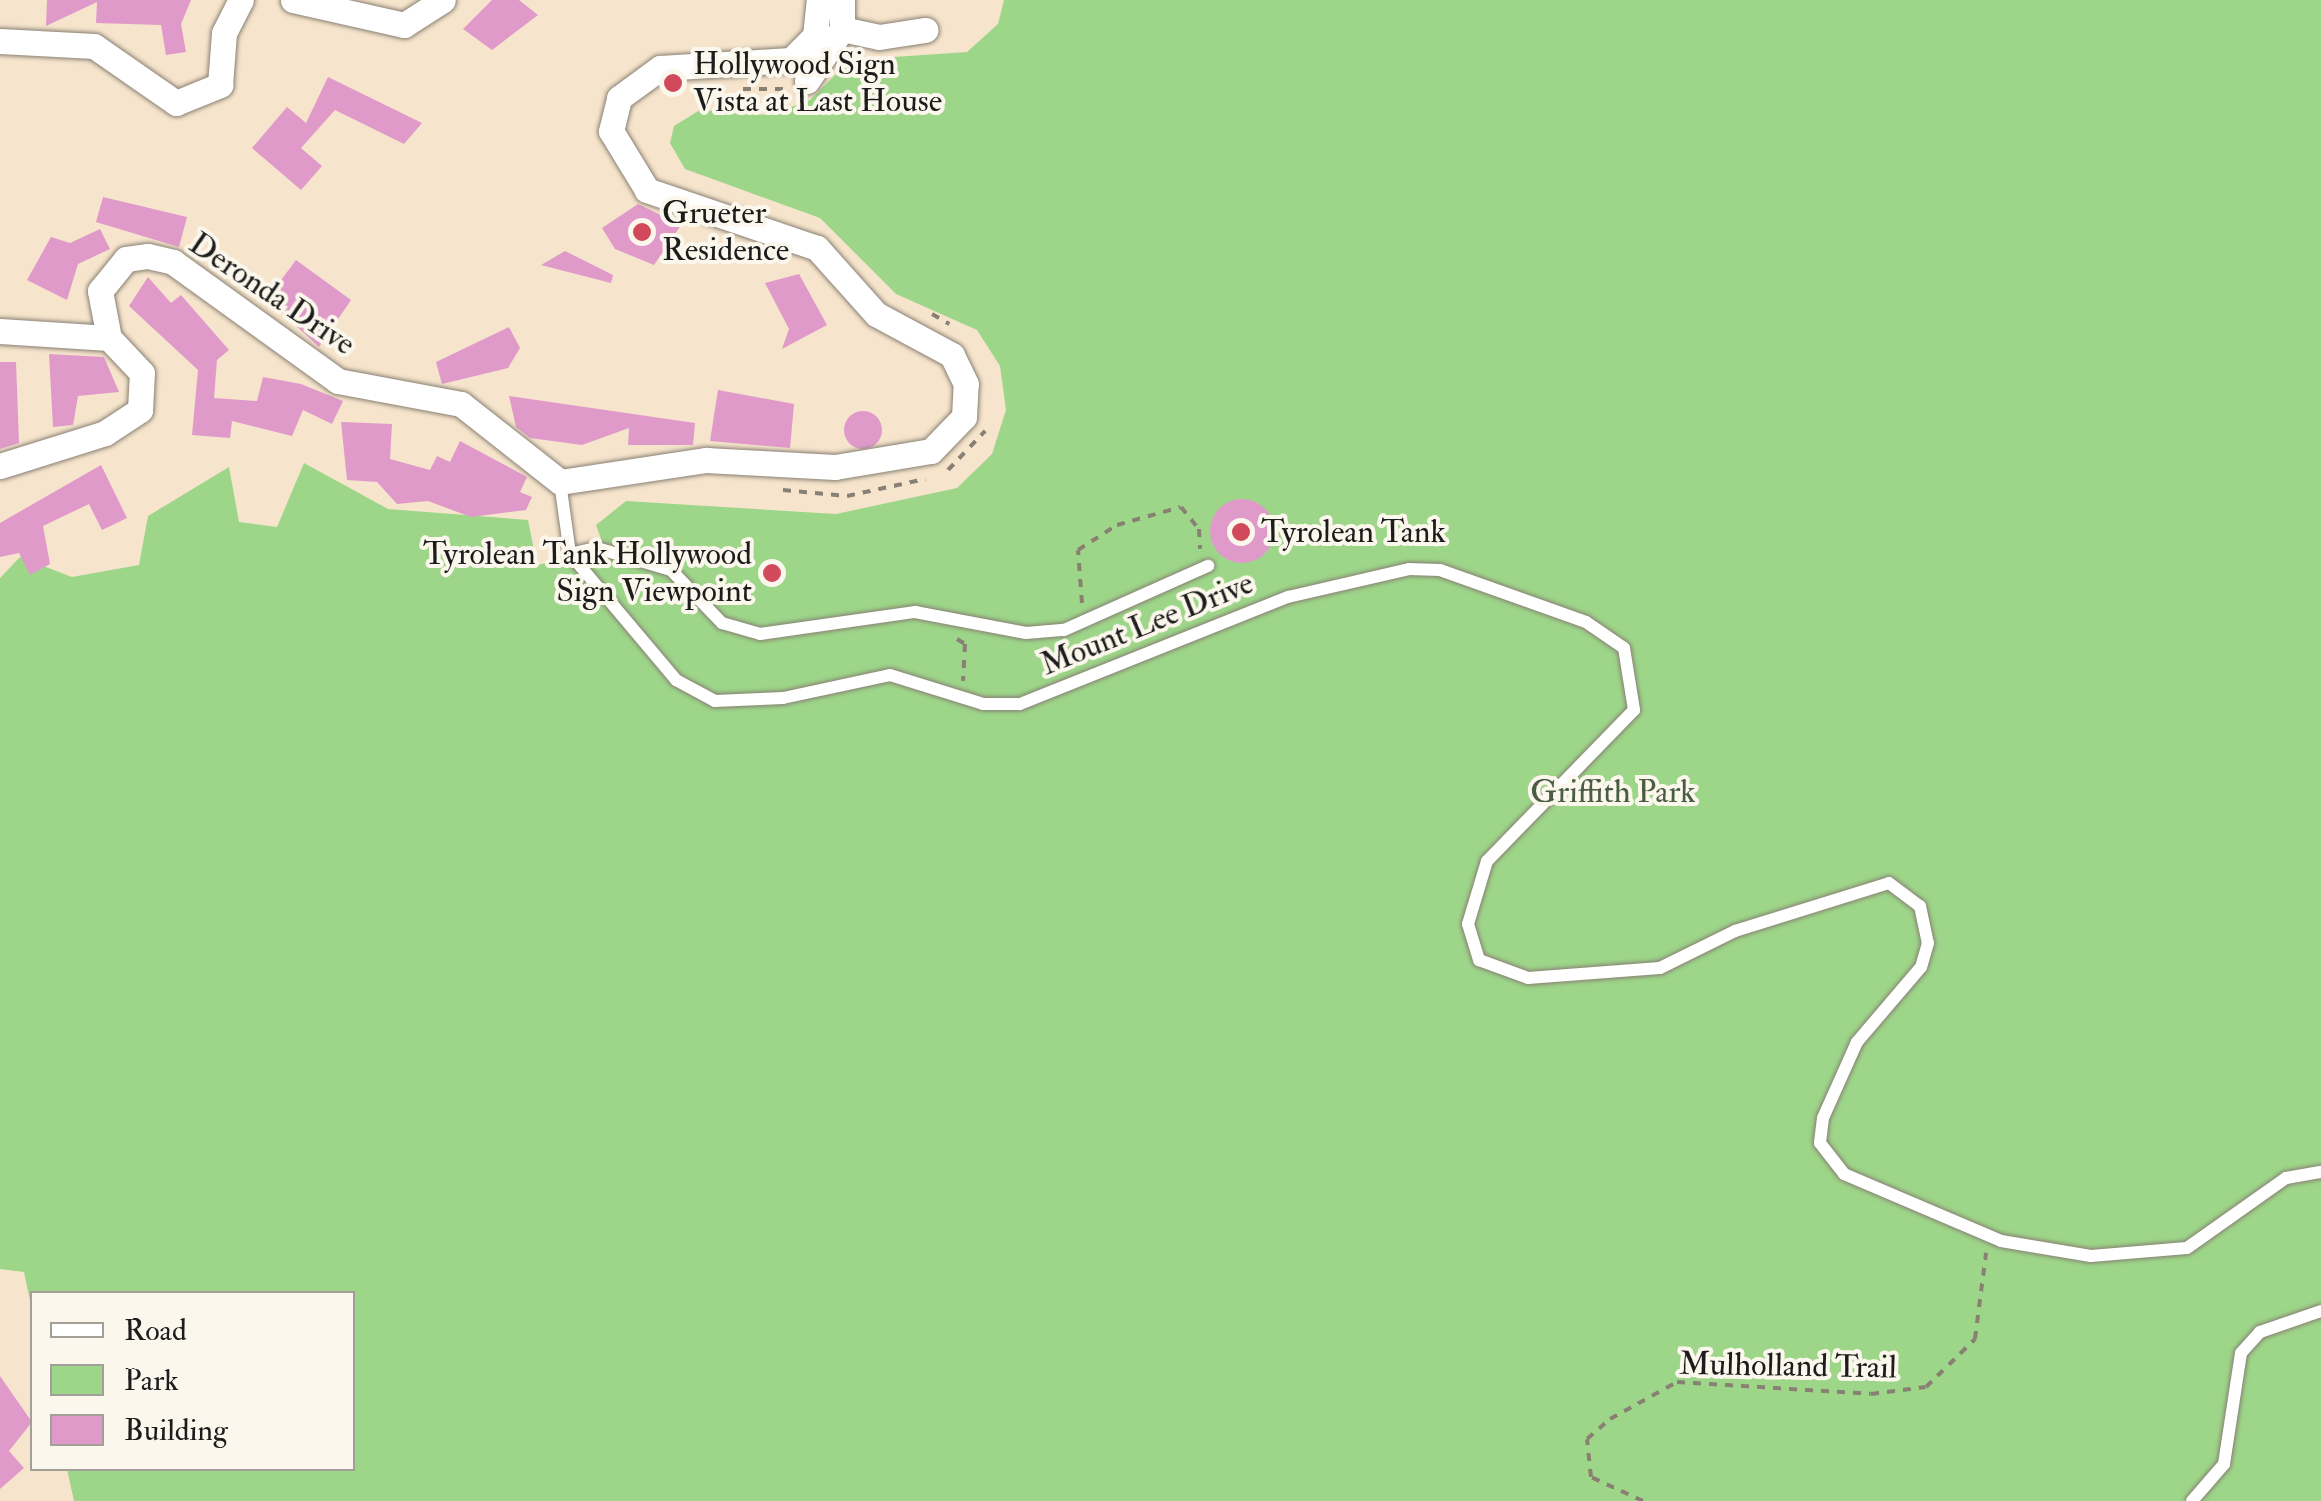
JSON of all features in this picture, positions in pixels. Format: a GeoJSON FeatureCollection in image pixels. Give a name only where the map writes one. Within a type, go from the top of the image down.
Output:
{"type":"FeatureCollection","features":[{"type":"Feature","properties":{"kind":"street"},"geometry":{"type":"LineString","coordinates":[[0,41],[94,46],[176,104],[220,85],[224,33],[241,0]]}},
{"type":"Feature","properties":{"kind":"street"},"geometry":{"type":"LineString","coordinates":[[292,0],[404,25],[443,0]]}},
{"type":"Feature","properties":{"kind":"street"},"geometry":{"type":"LineString","coordinates":[[560,482],[706,460],[834,467],[901,459],[944,444],[964,417],[966,384],[952,355],[876,314],[816,248],[647,190],[617,154],[618,98],[641,78],[676,64],[792,60],[815,36],[819,0]]}},
{"type":"Feature","properties":{"kind":"street"},"geometry":{"type":"LineString","coordinates":[[807,81],[842,29],[842,0]]}},
{"type":"Feature","properties":{"kind":"street"},"geometry":{"type":"LineString","coordinates":[[842,29],[879,38],[924,30]]}},
{"type":"Feature","properties":{"kind":"street","name":"Deronda Drive"},"geometry":{"type":"LineString","coordinates":[[109,338],[99,315],[112,271],[137,258],[173,262],[321,371],[354,386],[447,396],[560,482]]}},
{"type":"Feature","properties":{"kind":"street"},"geometry":{"type":"LineString","coordinates":[[0,332],[109,338],[142,373],[140,410],[105,433],[0,466]]}},
{"type":"Feature","properties":{"kind":"lane"},"geometry":{"type":"LineString","coordinates":[[560,482],[570,554],[597,548],[671,570],[722,623],[746,633],[914,612],[996,629],[1056,631],[1208,566]]}},
{"type":"Feature","properties":{"kind":"lane","name":"Mount Lee Drive"},"geometry":{"type":"LineString","coordinates":[[570,554],[700,697],[771,700],[890,676],[968,698],[1020,704],[1288,597],[1409,569],[1440,570],[1600,627],[1632,664],[1634,710],[1487,861],[1469,949],[1516,977],[1660,968],[1844,890],[1902,888],[1924,917],[1926,956],[1857,1042],[1820,1143],[1861,1184],[1986,1236],[2072,1256],[2168,1252],[2206,1240],[2286,1178],[2321,1172]]}},
{"type":"Feature","properties":{"kind":"lane"},"geometry":{"type":"LineString","coordinates":[[2192,1501],[2224,1464],[2241,1353],[2260,1332],[2321,1311]]}},
{"type":"Feature","properties":{"kind":"path"},"geometry":{"type":"LineString","coordinates":[[731,88],[807,81]]}},
{"type":"Feature","properties":{"kind":"path"},"geometry":{"type":"LineString","coordinates":[[923,310],[954,327]]}},
{"type":"Feature","properties":{"kind":"path"},"geometry":{"type":"LineString","coordinates":[[774,487],[828,497],[914,483],[962,465],[989,416]]}},
{"type":"Feature","properties":{"kind":"path"},"geometry":{"type":"LineString","coordinates":[[1056,631],[1083,602],[1078,550],[1117,525],[1181,507],[1199,528],[1208,566]]}},
{"type":"Feature","properties":{"kind":"path"},"geometry":{"type":"LineString","coordinates":[[968,698],[965,644],[955,640],[996,629]]}},
{"type":"Feature","properties":{"kind":"path","name":"Mulholland Trail"},"geometry":{"type":"LineString","coordinates":[[1643,1501],[1592,1477],[1587,1439],[1662,1386],[1870,1394],[1941,1380],[1980,1324],[1986,1236]]}},
{"type":"Feature","properties":{"kind":"green space","name":"Griffith Park"},"geometry":{"type":"Polygon","coordinates":[[[1004,0],[2321,0],[2321,1501],[74,1501],[67,1471],[355,1471],[355,1291],[30,1291],[30,1300],[24,1272],[0,1269],[0,578],[20,557],[72,577],[139,565],[148,516],[229,467],[239,522],[277,527],[304,463],[388,509],[528,520],[537,565],[605,550],[596,525],[626,501],[836,514],[957,488],[992,454],[1006,410],[1000,366],[977,330],[896,294],[820,218],[685,169],[670,143],[674,126],[700,110],[769,115],[810,100],[850,60],[967,52],[998,24],[1004,0]]]}},
{"type":"Feature","properties":{"kind":"building"},"geometry":{"type":"Polygon","coordinates":[[[47,0],[191,0],[181,24],[186,52],[166,55],[161,25],[96,23],[97,2],[46,26],[47,0]]]}},
{"type":"Feature","properties":{"kind":"building"},"geometry":{"type":"Polygon","coordinates":[[[492,0],[519,0],[538,15],[492,50],[463,29],[492,0]]]}},
{"type":"Feature","properties":{"kind":"building"},"geometry":{"type":"Polygon","coordinates":[[[328,77],[422,123],[404,144],[335,110],[301,148],[322,166],[301,190],[252,148],[287,107],[306,123],[328,77]]]}},
{"type":"Feature","properties":{"kind":"building"},"geometry":{"type":"Polygon","coordinates":[[[103,197],[187,217],[179,247],[96,222],[103,197]]]}},
{"type":"Feature","properties":{"kind":"building","name":"Grueter Residence"},"geometry":{"type":"Polygon","coordinates":[[[638,204],[681,225],[654,265],[615,249],[602,228],[638,204]]]}},
{"type":"Feature","properties":{"kind":"building"},"geometry":{"type":"Polygon","coordinates":[[[100,229],[110,249],[78,264],[67,300],[27,280],[51,237],[70,243],[100,229]]]}},
{"type":"Feature","properties":{"kind":"building","name":"Grueter Residence"},"geometry":{"type":"Polygon","coordinates":[[[565,251],[613,275],[611,283],[541,265],[565,251]]]}},
{"type":"Feature","properties":{"kind":"building"},"geometry":{"type":"Polygon","coordinates":[[[296,260],[351,300],[319,347],[267,299],[296,260]]]}},
{"type":"Feature","properties":{"kind":"building"},"geometry":{"type":"Polygon","coordinates":[[[799,274],[827,325],[782,349],[789,329],[765,283],[799,274]]]}},
{"type":"Feature","properties":{"kind":"building"},"geometry":{"type":"Polygon","coordinates":[[[148,277],[171,303],[181,295],[229,350],[217,360],[214,398],[257,401],[263,377],[301,384],[343,401],[332,424],[303,410],[292,436],[232,421],[230,438],[192,435],[198,370],[129,306],[148,277]]]}},
{"type":"Feature","properties":{"kind":"building"},"geometry":{"type":"Polygon","coordinates":[[[509,327],[520,348],[508,368],[442,384],[436,362],[509,327]]]}},
{"type":"Feature","properties":{"kind":"building"},"geometry":{"type":"Polygon","coordinates":[[[49,354],[104,357],[119,392],[78,396],[73,425],[53,427],[49,354]]]}},
{"type":"Feature","properties":{"kind":"building"},"geometry":{"type":"Polygon","coordinates":[[[0,362],[16,362],[19,443],[0,449],[0,362]]]}},
{"type":"Feature","properties":{"kind":"building"},"geometry":{"type":"Polygon","coordinates":[[[718,390],[794,404],[790,448],[710,441],[718,390]]]}},
{"type":"Feature","properties":{"kind":"building"},"geometry":{"type":"Polygon","coordinates":[[[509,396],[695,423],[693,445],[628,445],[629,428],[582,445],[530,438],[516,427],[509,396]]]}},
{"type":"Feature","properties":{"kind":"building"},"geometry":{"type":"Polygon","coordinates":[[[863,411],[877,416],[882,430],[877,444],[863,449],[849,444],[844,430],[849,416],[863,411]]]}},
{"type":"Feature","properties":{"kind":"building"},"geometry":{"type":"Polygon","coordinates":[[[341,422],[392,424],[390,459],[430,470],[437,456],[450,462],[460,441],[527,477],[520,492],[532,497],[526,510],[471,517],[428,501],[397,504],[377,482],[347,480],[341,422]]]}},
{"type":"Feature","properties":{"kind":"building"},"geometry":{"type":"Polygon","coordinates":[[[101,465],[127,518],[102,530],[89,504],[43,526],[50,564],[30,575],[19,553],[0,557],[0,523],[101,465]]]}},
{"type":"Feature","properties":{"kind":"building","name":"Tyrolean Tank"},"geometry":{"type":"Polygon","coordinates":[[[1242,499],[1265,508],[1274,531],[1265,554],[1242,563],[1219,554],[1210,531],[1219,508],[1242,499]]]}},
{"type":"Feature","properties":{"kind":"building"},"geometry":{"type":"Polygon","coordinates":[[[0,1376],[30,1425],[9,1451],[24,1468],[0,1489],[0,1376]]]}},
{"type":"Feature","properties":{"kind":"place","name":"Hollywood Sign Vista at Last House"},"geometry":{"type":"Point","coordinates":[673,83]}},
{"type":"Feature","properties":{"kind":"place","name":"Grueter Residence"},"geometry":{"type":"Point","coordinates":[642,232]}},
{"type":"Feature","properties":{"kind":"place","name":"Tyrolean Tank"},"geometry":{"type":"Point","coordinates":[1241,532]}},
{"type":"Feature","properties":{"kind":"place","name":"Tyrolean Tank Hollywood Sign Viewpoint"},"geometry":{"type":"Point","coordinates":[772,573]}}]}
